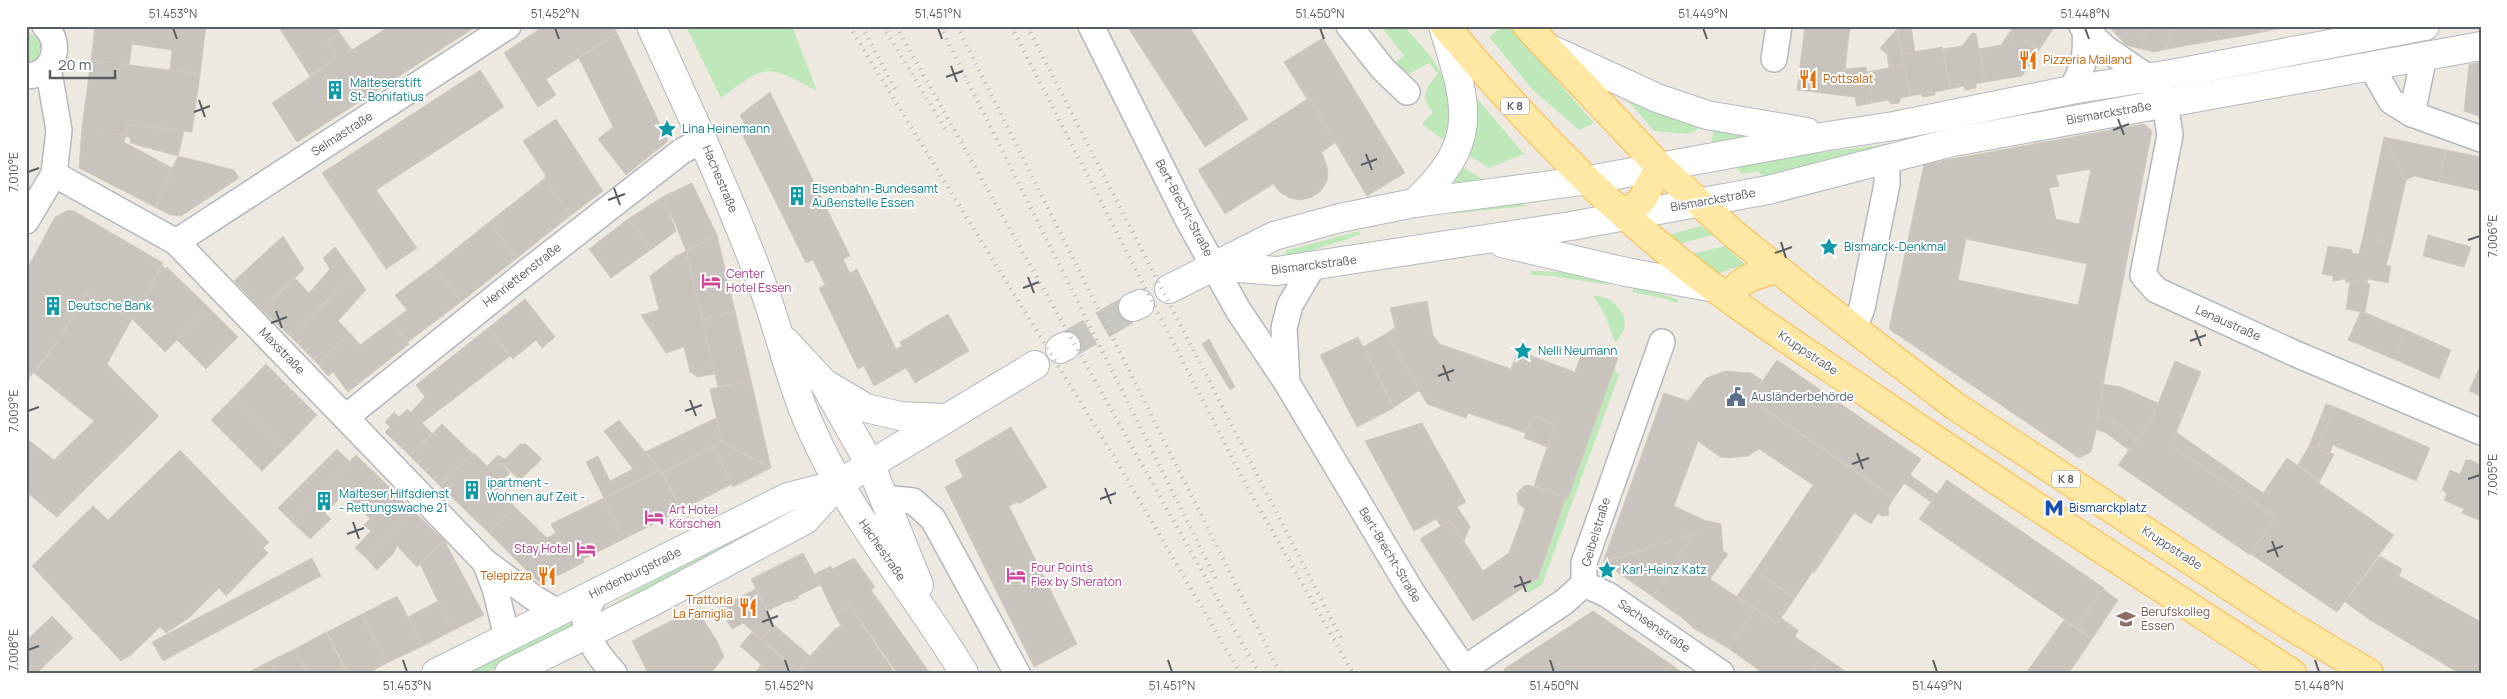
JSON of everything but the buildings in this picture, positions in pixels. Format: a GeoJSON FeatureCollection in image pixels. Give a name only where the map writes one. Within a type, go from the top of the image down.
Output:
{"type":"FeatureCollection","features":[{"type":"Feature","properties":{"kind":"main road","name":"Hachestraße"},"geometry":{"type":"LineString","coordinates":[[651,26],[745,238],[809,425],[838,484],[865,527],[933,622],[964,673]]}},
{"type":"Feature","properties":{"kind":"main road"},"geometry":{"type":"LineString","coordinates":[[1414,203],[1446,170],[1454,155],[1465,116],[1461,86],[1444,26]]}},
{"type":"Feature","properties":{"kind":"main road","name":"Kruppstraße"},"geometry":{"type":"LineString","coordinates":[[1444,26],[1521,112],[1626,216],[1667,252],[1722,293],[1957,454],[2292,673]]}},
{"type":"Feature","properties":{"kind":"main road","name":"Kruppstraße"},"geometry":{"type":"LineString","coordinates":[[1527,26],[1660,166],[1777,269],[1854,329],[1956,406],[2284,622],[2369,673]]}},
{"type":"Feature","properties":{"kind":"main road"},"geometry":{"type":"LineString","coordinates":[[1169,289],[1274,236],[1340,218],[1414,203],[1589,180],[1828,136],[1894,126],[2071,90],[2148,78],[2425,26]]}},
{"type":"Feature","properties":{"kind":"main road","name":"Bismarckstraße"},"geometry":{"type":"LineString","coordinates":[[1214,266],[1277,271],[1489,240],[1782,187],[1953,142],[2481,46]]}},
{"type":"Feature","properties":{"kind":"main road"},"geometry":{"type":"LineString","coordinates":[[1546,47],[1657,98],[1707,115],[1828,136]]}},
{"type":"Feature","properties":{"kind":"main road"},"geometry":{"type":"LineString","coordinates":[[1626,216],[1643,198],[1660,166]]}},
{"type":"Feature","properties":{"kind":"main road"},"geometry":{"type":"LineString","coordinates":[[1489,240],[1722,293],[1736,287],[1743,281],[1777,269]]}},
{"type":"Feature","properties":{"kind":"main road","name":"Hachestraße"},"geometry":{"type":"LineString","coordinates":[[780,336],[824,383],[870,464],[933,622]]}},
{"type":"Feature","properties":{"kind":"main road","name":"Hindenburgstraße"},"geometry":{"type":"LineString","coordinates":[[509,673],[589,634],[805,520],[838,484],[944,418],[1035,365]]}},
{"type":"Feature","properties":{"kind":"main road"},"geometry":{"type":"LineString","coordinates":[[824,383],[866,408],[900,416],[944,418]]}},
{"type":"Feature","properties":{"kind":"main road","name":"Hindenburgstraße"},"geometry":{"type":"LineString","coordinates":[[436,673],[556,611],[788,497],[838,484]]}},
{"type":"Feature","properties":{"kind":"street"},"geometry":{"type":"LineString","coordinates":[[26,221],[54,174],[59,130],[37,72],[56,50],[55,40],[45,26]]}},
{"type":"Feature","properties":{"kind":"street","name":"Selmastraße"},"geometry":{"type":"LineString","coordinates":[[176,242],[508,26]]}},
{"type":"Feature","properties":{"kind":"street","name":"Bert-Brecht-Straße"},"geometry":{"type":"LineString","coordinates":[[1091,26],[1188,218],[1238,310],[1287,383],[1413,594],[1465,671]]}},
{"type":"Feature","properties":{"kind":"street"},"geometry":{"type":"LineString","coordinates":[[1349,26],[1383,69],[1407,92]]}},
{"type":"Feature","properties":{"kind":"street"},"geometry":{"type":"LineString","coordinates":[[1774,59],[1779,26]]}},
{"type":"Feature","properties":{"kind":"street"},"geometry":{"type":"LineString","coordinates":[[2083,28],[2148,78],[2165,102]]}},
{"type":"Feature","properties":{"kind":"street"},"geometry":{"type":"LineString","coordinates":[[2071,90],[2079,77],[2085,61],[2083,28]]}},
{"type":"Feature","properties":{"kind":"street"},"geometry":{"type":"LineString","coordinates":[[2412,114],[2424,56]]}},
{"type":"Feature","properties":{"kind":"street"},"geometry":{"type":"LineString","coordinates":[[2371,66],[2391,101],[2412,114],[2481,139]]}},
{"type":"Feature","properties":{"kind":"street","name":"Lenaustraße"},"geometry":{"type":"LineString","coordinates":[[2165,102],[2170,135],[2143,275],[2156,290],[2296,354],[2481,432]]}},
{"type":"Feature","properties":{"kind":"street","name":"Henriettenstraße"},"geometry":{"type":"LineString","coordinates":[[346,417],[554,250],[682,151],[703,140]]}},
{"type":"Feature","properties":{"kind":"street"},"geometry":{"type":"LineString","coordinates":[[1854,329],[1864,298],[1887,184],[1887,158]]}},
{"type":"Feature","properties":{"kind":"street","name":"Maxstraße"},"geometry":{"type":"LineString","coordinates":[[54,174],[176,242],[485,562],[534,598],[556,611]]}},
{"type":"Feature","properties":{"kind":"street","name":"Bert-Brecht-Straße"},"geometry":{"type":"LineString","coordinates":[[1287,383],[1284,328],[1290,305],[1313,266]]}},
{"type":"Feature","properties":{"kind":"street","name":"Geibelstraße"},"geometry":{"type":"LineString","coordinates":[[1465,671],[1564,602],[1584,584],[1584,562],[1662,342]]}},
{"type":"Feature","properties":{"kind":"street"},"geometry":{"type":"LineString","coordinates":[[884,498],[912,501],[933,519],[1017,673]]}},
{"type":"Feature","properties":{"kind":"street","name":"Maxstraße"},"geometry":{"type":"LineString","coordinates":[[485,562],[498,597],[506,637]]}},
{"type":"Feature","properties":{"kind":"street","name":"Sachsenstraße"},"geometry":{"type":"LineString","coordinates":[[1584,584],[1608,595],[1721,673]]}},
{"type":"Feature","properties":{"kind":"street"},"geometry":{"type":"LineString","coordinates":[[597,591],[585,619],[589,634],[604,662],[614,673]]}},
{"type":"Feature","properties":{"kind":"green space"},"geometry":{"type":"Polygon","coordinates":[[[686,26],[792,26],[817,91],[787,76],[767,71],[749,78],[721,98],[686,26]]]}},
{"type":"Feature","properties":{"kind":"green space"},"geometry":{"type":"Polygon","coordinates":[[[1381,26],[1404,26],[1432,58],[1448,85],[1453,99],[1448,143],[1422,124],[1433,112],[1425,97],[1427,88],[1438,74],[1429,63],[1407,75],[1393,65],[1404,56],[1381,26]]]}},
{"type":"Feature","properties":{"kind":"green space"},"geometry":{"type":"Polygon","coordinates":[[[1502,26],[1509,26],[1594,123],[1579,130],[1533,90],[1489,37],[1502,26]]]}},
{"type":"Feature","properties":{"kind":"green space"},"geometry":{"type":"Polygon","coordinates":[[[26,31],[37,38],[41,47],[36,62],[26,67],[26,31]]]}},
{"type":"Feature","properties":{"kind":"green space"},"geometry":{"type":"Polygon","coordinates":[[[1475,96],[1524,154],[1489,168],[1465,153],[1475,96]]]}},
{"type":"Feature","properties":{"kind":"green space"},"geometry":{"type":"Polygon","coordinates":[[[1624,96],[1659,113],[1699,125],[1699,129],[1688,134],[1654,131],[1624,96]]]}},
{"type":"Feature","properties":{"kind":"green space"},"geometry":{"type":"Polygon","coordinates":[[[1714,130],[1752,136],[1752,139],[1713,147],[1714,130]]]}},
{"type":"Feature","properties":{"kind":"green space"},"geometry":{"type":"Polygon","coordinates":[[[1888,144],[1885,148],[1767,181],[1758,171],[1742,174],[1732,164],[1888,144]]]}},
{"type":"Feature","properties":{"kind":"green space"},"geometry":{"type":"Polygon","coordinates":[[[1458,164],[1485,181],[1445,187],[1458,164]]]}},
{"type":"Feature","properties":{"kind":"green space"},"geometry":{"type":"Polygon","coordinates":[[[1520,202],[1527,206],[1450,214],[1450,211],[1520,202]]]}},
{"type":"Feature","properties":{"kind":"green space"},"geometry":{"type":"Polygon","coordinates":[[[1701,226],[1713,235],[1678,244],[1668,235],[1701,226]]]}},
{"type":"Feature","properties":{"kind":"green space"},"geometry":{"type":"Polygon","coordinates":[[[1359,231],[1360,235],[1287,258],[1285,251],[1359,231]]]}},
{"type":"Feature","properties":{"kind":"green space"},"geometry":{"type":"Polygon","coordinates":[[[1725,246],[1748,267],[1733,268],[1717,274],[1691,254],[1725,246]]]}},
{"type":"Feature","properties":{"kind":"green space"},"geometry":{"type":"Polygon","coordinates":[[[1531,271],[1569,272],[1613,283],[1608,285],[1553,276],[1531,275],[1531,271]]]}},
{"type":"Feature","properties":{"kind":"green space"},"geometry":{"type":"Polygon","coordinates":[[[1633,284],[1679,300],[1677,303],[1633,292],[1633,284]]]}},
{"type":"Feature","properties":{"kind":"green space"},"geometry":{"type":"Polygon","coordinates":[[[1594,296],[1610,300],[1622,312],[1624,328],[1615,342],[1606,317],[1594,296]]]}},
{"type":"Feature","properties":{"kind":"green space"},"geometry":{"type":"Polygon","coordinates":[[[1614,369],[1619,375],[1542,585],[1528,593],[1525,587],[1538,578],[1614,369]]]}},
{"type":"Feature","properties":{"kind":"green space"},"geometry":{"type":"Polygon","coordinates":[[[776,509],[780,517],[607,614],[605,609],[776,509]]]}},
{"type":"Feature","properties":{"kind":"green space"},"geometry":{"type":"Polygon","coordinates":[[[573,614],[573,629],[485,673],[459,673],[573,614]]]}},
{"type":"Feature","properties":{"kind":"tunnel"},"geometry":{"type":"LineString","coordinates":[[1066,346],[1133,307]]}},
{"type":"Feature","properties":{"kind":"railway"},"geometry":{"type":"LineString","coordinates":[[849,26],[1113,455],[1240,673]]}},
{"type":"Feature","properties":{"kind":"railway"},"geometry":{"type":"LineString","coordinates":[[862,26],[895,89]]}},
{"type":"Feature","properties":{"kind":"railway"},"geometry":{"type":"LineString","coordinates":[[883,26],[947,132]]}},
{"type":"Feature","properties":{"kind":"railway"},"geometry":{"type":"LineString","coordinates":[[896,26],[1259,673]]}},
{"type":"Feature","properties":{"kind":"railway"},"geometry":{"type":"LineString","coordinates":[[940,26],[1218,583]]}},
{"type":"Feature","properties":{"kind":"railway"},"geometry":{"type":"LineString","coordinates":[[957,26],[1280,673]]}},
{"type":"Feature","properties":{"kind":"railway"},"geometry":{"type":"LineString","coordinates":[[1011,26],[1244,481],[1353,673]]}},
{"type":"Feature","properties":{"kind":"railway"},"geometry":{"type":"LineString","coordinates":[[1027,26],[1341,638]]}},
{"type":"Feature","properties":{"kind":"place","name":"Pizzeria Mailand"},"geometry":{"type":"Point","coordinates":[2028,60]}},
{"type":"Feature","properties":{"kind":"place","name":"Pottsalat"},"geometry":{"type":"Point","coordinates":[1808,79]}},
{"type":"Feature","properties":{"kind":"place","name":"Malteserstift St. Bonifatius"},"geometry":{"type":"Point","coordinates":[335,90]}},
{"type":"Feature","properties":{"kind":"place","name":"Lina Heinemann"},"geometry":{"type":"Point","coordinates":[667,129]}},
{"type":"Feature","properties":{"kind":"place","name":"Eisenbahn-Bundesamt Außenstelle Essen"},"geometry":{"type":"Point","coordinates":[797,196]}},
{"type":"Feature","properties":{"kind":"place","name":"Bismarck-Denkmal"},"geometry":{"type":"Point","coordinates":[1829,247]}},
{"type":"Feature","properties":{"kind":"place","name":"Center Hotel Essen"},"geometry":{"type":"Point","coordinates":[711,281]}},
{"type":"Feature","properties":{"kind":"place","name":"Deutsche Bank"},"geometry":{"type":"Point","coordinates":[53,306]}},
{"type":"Feature","properties":{"kind":"place","name":"Nelli Neumann"},"geometry":{"type":"Point","coordinates":[1523,351]}},
{"type":"Feature","properties":{"kind":"place","name":"Ausländerbehörde"},"geometry":{"type":"Point","coordinates":[1736,397]}},
{"type":"Feature","properties":{"kind":"place","name":"ipartment - Wohnen auf Zeit -"},"geometry":{"type":"Point","coordinates":[472,490]}},
{"type":"Feature","properties":{"kind":"place","name":"Malteser Hilfsdienst - Rettungswache 21"},"geometry":{"type":"Point","coordinates":[324,501]}},
{"type":"Feature","properties":{"kind":"place","name":"Bismarckplatz"},"geometry":{"type":"Point","coordinates":[2054,508]}},
{"type":"Feature","properties":{"kind":"place","name":"Art Hotel Körschen"},"geometry":{"type":"Point","coordinates":[654,517]}},
{"type":"Feature","properties":{"kind":"place","name":"Stay Hotel"},"geometry":{"type":"Point","coordinates":[586,549]}},
{"type":"Feature","properties":{"kind":"place","name":"Karl-Heinz Katz"},"geometry":{"type":"Point","coordinates":[1607,570]}},
{"type":"Feature","properties":{"kind":"place","name":"Four Points Flex by Sheraton"},"geometry":{"type":"Point","coordinates":[1016,575]}},
{"type":"Feature","properties":{"kind":"place","name":"Telepizza"},"geometry":{"type":"Point","coordinates":[547,576]}},
{"type":"Feature","properties":{"kind":"place","name":"Trattoria La Famiglia"},"geometry":{"type":"Point","coordinates":[748,607]}},
{"type":"Feature","properties":{"kind":"place","name":"Berufskolleg Essen"},"geometry":{"type":"Point","coordinates":[2126,619]}}]}
